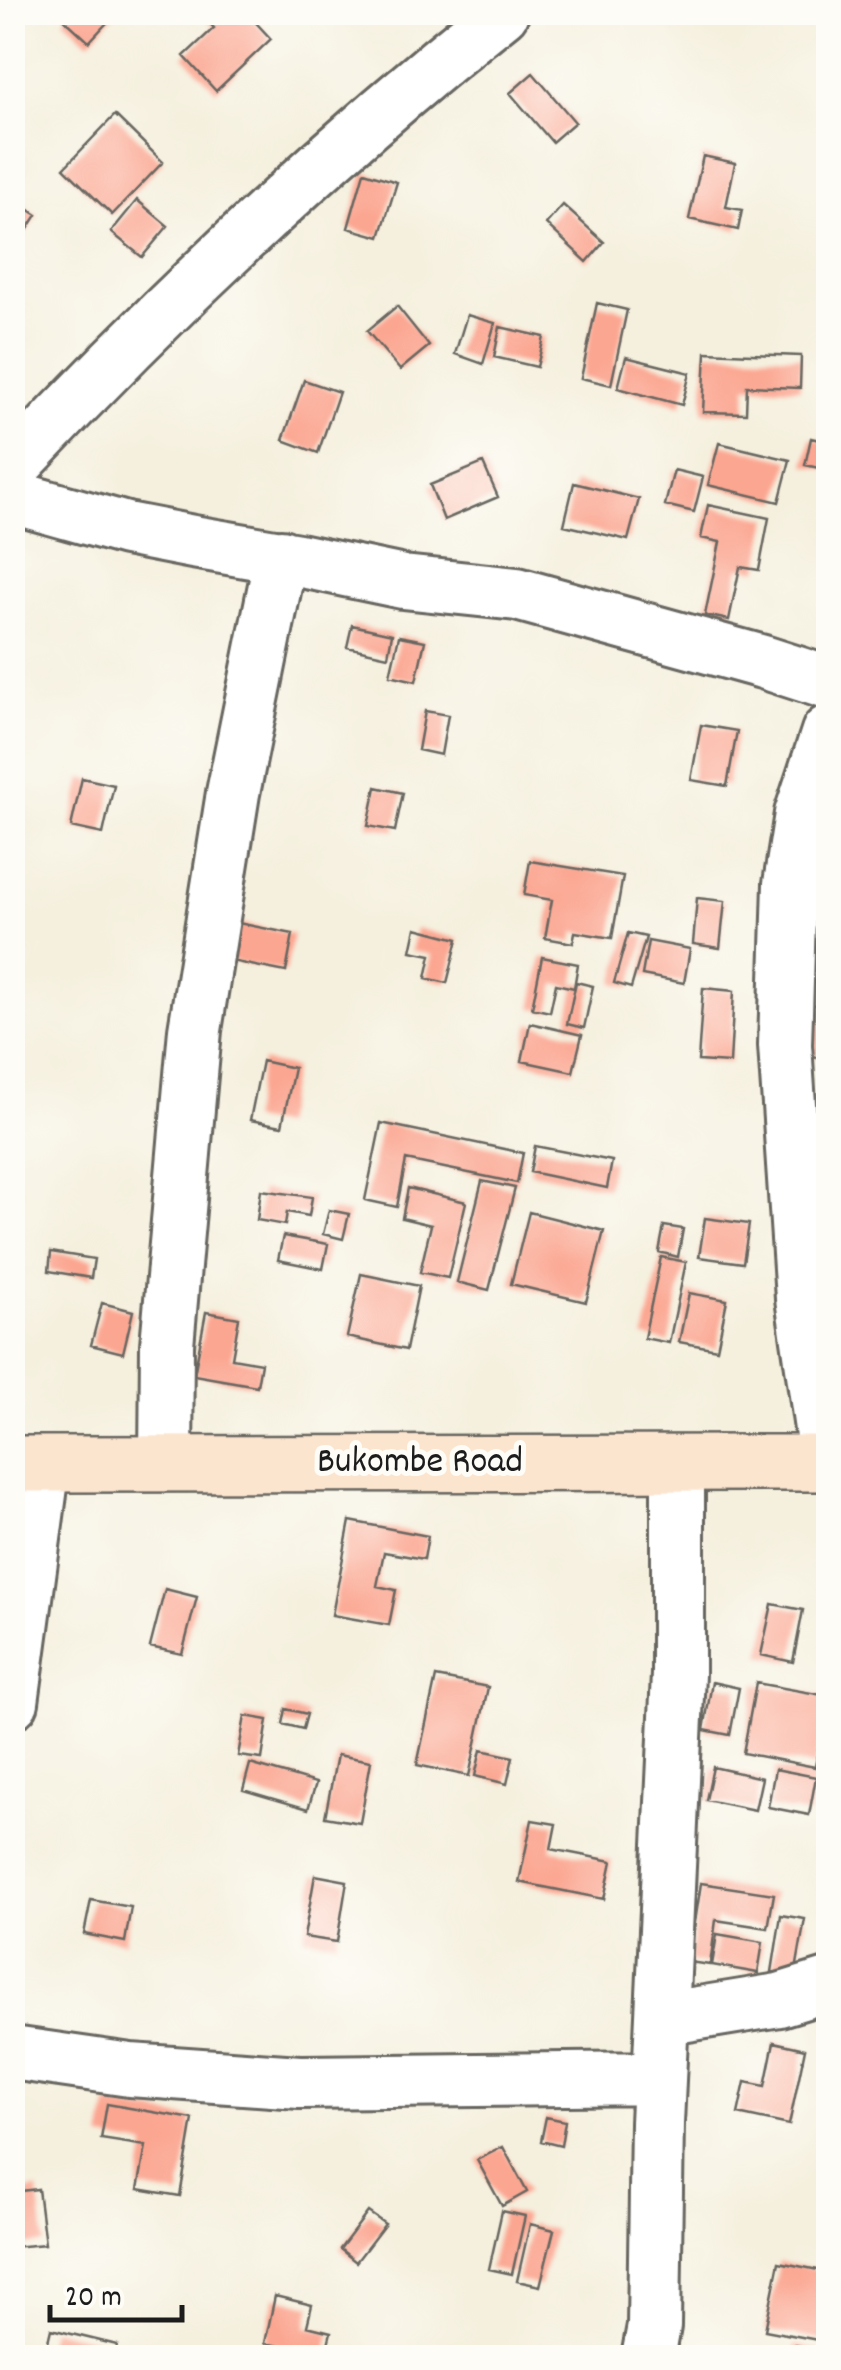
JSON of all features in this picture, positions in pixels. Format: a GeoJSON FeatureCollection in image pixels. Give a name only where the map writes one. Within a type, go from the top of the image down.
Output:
{"type":"FeatureCollection","features":[{"type":"Feature","properties":{"kind":"main road","name":"Bukombe Road"},"geometry":{"type":"LineString","coordinates":[[28,1464],[827,1463]]}},
{"type":"Feature","properties":{"kind":"street"},"geometry":{"type":"LineString","coordinates":[[12,468],[111,363],[312,170],[502,12]]}},
{"type":"Feature","properties":{"kind":"street"},"geometry":{"type":"LineString","coordinates":[[12,496],[126,529],[404,582],[518,594],[696,642],[828,684]]}},
{"type":"Feature","properties":{"kind":"street"},"geometry":{"type":"LineString","coordinates":[[166,1464],[167,1344],[195,1030],[233,793],[281,556]]}},
{"type":"Feature","properties":{"kind":"street"},"geometry":{"type":"LineString","coordinates":[[827,1463],[802,1298],[786,1045],[808,923],[790,884],[801,814],[828,732]]}},
{"type":"Feature","properties":{"kind":"street"},"geometry":{"type":"LineString","coordinates":[[648,2358],[654,2326],[659,2078],[678,1674],[678,1463]]}},
{"type":"Feature","properties":{"kind":"street"},"geometry":{"type":"LineString","coordinates":[[12,1702],[28,1464]]}},
{"type":"Feature","properties":{"kind":"street"},"geometry":{"type":"LineString","coordinates":[[662,2019],[780,2000],[828,1985]]}},
{"type":"Feature","properties":{"kind":"street"},"geometry":{"type":"LineString","coordinates":[[12,2053],[130,2070],[300,2082],[659,2078]]}},
{"type":"Feature","properties":{"kind":"building"},"geometry":{"type":"Polygon","coordinates":[[[70,12],[117,12],[89,42],[64,19],[70,12]]]}},
{"type":"Feature","properties":{"kind":"building"},"geometry":{"type":"Polygon","coordinates":[[[199,12],[246,12],[271,39],[216,91],[184,56],[214,28],[199,12]]]}},
{"type":"Feature","properties":{"kind":"building"},"geometry":{"type":"Polygon","coordinates":[[[533,73],[575,122],[552,142],[510,93],[533,73]]]}},
{"type":"Feature","properties":{"kind":"building"},"geometry":{"type":"Polygon","coordinates":[[[115,115],[163,162],[112,215],[64,168],[115,115]]]}},
{"type":"Feature","properties":{"kind":"building"},"geometry":{"type":"Polygon","coordinates":[[[703,156],[735,163],[726,207],[742,210],[738,230],[689,219],[703,156]]]}},
{"type":"Feature","properties":{"kind":"building"},"geometry":{"type":"Polygon","coordinates":[[[364,172],[397,182],[380,237],[348,228],[364,172]]]}},
{"type":"Feature","properties":{"kind":"building"},"geometry":{"type":"Polygon","coordinates":[[[12,199],[37,215],[12,254],[12,199]]]}},
{"type":"Feature","properties":{"kind":"building"},"geometry":{"type":"Polygon","coordinates":[[[137,200],[168,226],[142,257],[111,232],[137,200]]]}},
{"type":"Feature","properties":{"kind":"building"},"geometry":{"type":"Polygon","coordinates":[[[563,205],[604,242],[587,262],[546,224],[563,205]]]}},
{"type":"Feature","properties":{"kind":"building"},"geometry":{"type":"Polygon","coordinates":[[[828,281],[828,310],[826,310],[822,282],[828,281]]]}},
{"type":"Feature","properties":{"kind":"building"},"geometry":{"type":"Polygon","coordinates":[[[597,303],[627,310],[611,385],[581,378],[597,303]]]}},
{"type":"Feature","properties":{"kind":"building"},"geometry":{"type":"Polygon","coordinates":[[[397,306],[429,346],[400,370],[367,331],[397,306]]]}},
{"type":"Feature","properties":{"kind":"building"},"geometry":{"type":"Polygon","coordinates":[[[467,315],[495,323],[483,364],[455,354],[467,315]]]}},
{"type":"Feature","properties":{"kind":"building"},"geometry":{"type":"Polygon","coordinates":[[[500,327],[544,337],[537,367],[494,357],[500,327]]]}},
{"type":"Feature","properties":{"kind":"building"},"geometry":{"type":"Polygon","coordinates":[[[706,352],[801,356],[800,388],[747,386],[746,413],[703,412],[706,352]]]}},
{"type":"Feature","properties":{"kind":"building"},"geometry":{"type":"Polygon","coordinates":[[[626,357],[690,373],[682,405],[618,388],[626,357]]]}},
{"type":"Feature","properties":{"kind":"building"},"geometry":{"type":"Polygon","coordinates":[[[304,380],[339,392],[318,453],[283,440],[304,380]]]}},
{"type":"Feature","properties":{"kind":"building"},"geometry":{"type":"Polygon","coordinates":[[[811,438],[828,442],[828,470],[805,465],[811,438]]]}},
{"type":"Feature","properties":{"kind":"building"},"geometry":{"type":"Polygon","coordinates":[[[719,443],[790,460],[779,502],[708,485],[719,443]]]}},
{"type":"Feature","properties":{"kind":"building"},"geometry":{"type":"Polygon","coordinates":[[[483,463],[498,497],[444,520],[430,485],[483,463]]]}},
{"type":"Feature","properties":{"kind":"building"},"geometry":{"type":"Polygon","coordinates":[[[674,470],[703,477],[694,512],[665,505],[674,470]]]}},
{"type":"Feature","properties":{"kind":"building"},"geometry":{"type":"Polygon","coordinates":[[[574,483],[639,499],[628,540],[564,525],[574,483]]]}},
{"type":"Feature","properties":{"kind":"building"},"geometry":{"type":"Polygon","coordinates":[[[708,505],[769,518],[759,570],[740,567],[729,620],[705,615],[720,542],[701,538],[708,505]]]}},
{"type":"Feature","properties":{"kind":"building"},"geometry":{"type":"Polygon","coordinates":[[[352,625],[392,634],[388,656],[347,647],[352,625]]]}},
{"type":"Feature","properties":{"kind":"building"},"geometry":{"type":"Polygon","coordinates":[[[399,636],[425,641],[416,681],[390,675],[399,636]]]}},
{"type":"Feature","properties":{"kind":"building"},"geometry":{"type":"Polygon","coordinates":[[[425,711],[448,715],[441,755],[418,750],[425,711]]]}},
{"type":"Feature","properties":{"kind":"building"},"geometry":{"type":"Polygon","coordinates":[[[701,725],[737,731],[727,786],[691,780],[701,725]]]}},
{"type":"Feature","properties":{"kind":"building"},"geometry":{"type":"Polygon","coordinates":[[[82,778],[114,785],[103,834],[71,827],[82,778]]]}},
{"type":"Feature","properties":{"kind":"building"},"geometry":{"type":"Polygon","coordinates":[[[376,787],[403,793],[395,831],[368,826],[376,787]]]}},
{"type":"Feature","properties":{"kind":"building"},"geometry":{"type":"Polygon","coordinates":[[[530,861],[623,876],[612,938],[575,932],[573,943],[545,938],[552,900],[524,895],[530,861]]]}},
{"type":"Feature","properties":{"kind":"building"},"geometry":{"type":"Polygon","coordinates":[[[697,898],[725,901],[720,948],[693,944],[697,898]]]}},
{"type":"Feature","properties":{"kind":"building"},"geometry":{"type":"Polygon","coordinates":[[[228,921],[293,934],[286,972],[221,959],[228,921]]]}},
{"type":"Feature","properties":{"kind":"building"},"geometry":{"type":"Polygon","coordinates":[[[416,928],[458,939],[447,983],[426,978],[431,955],[411,951],[416,928]]]}},
{"type":"Feature","properties":{"kind":"building"},"geometry":{"type":"Polygon","coordinates":[[[628,933],[646,937],[631,988],[614,983],[628,933]]]}},
{"type":"Feature","properties":{"kind":"building"},"geometry":{"type":"Polygon","coordinates":[[[648,941],[690,949],[684,983],[642,975],[648,941]]]}},
{"type":"Feature","properties":{"kind":"building"},"geometry":{"type":"Polygon","coordinates":[[[542,957],[578,964],[574,988],[556,984],[550,1012],[532,1008],[542,957]]]}},
{"type":"Feature","properties":{"kind":"building"},"geometry":{"type":"Polygon","coordinates":[[[576,982],[593,986],[584,1028],[567,1024],[576,982]]]}},
{"type":"Feature","properties":{"kind":"building"},"geometry":{"type":"Polygon","coordinates":[[[703,988],[734,991],[730,1063],[698,1061],[703,988]]]}},
{"type":"Feature","properties":{"kind":"building"},"geometry":{"type":"Polygon","coordinates":[[[812,1004],[828,1008],[828,1060],[799,1053],[812,1004]]]}},
{"type":"Feature","properties":{"kind":"building"},"geometry":{"type":"Polygon","coordinates":[[[530,1023],[582,1035],[573,1072],[522,1061],[530,1023]]]}},
{"type":"Feature","properties":{"kind":"building"},"geometry":{"type":"Polygon","coordinates":[[[262,1061],[294,1068],[282,1126],[250,1120],[262,1061]]]}},
{"type":"Feature","properties":{"kind":"building"},"geometry":{"type":"Polygon","coordinates":[[[381,1123],[523,1153],[517,1183],[406,1160],[397,1207],[365,1200],[381,1123]]]}},
{"type":"Feature","properties":{"kind":"building"},"geometry":{"type":"Polygon","coordinates":[[[535,1146],[612,1161],[607,1188],[530,1172],[535,1146]]]}},
{"type":"Feature","properties":{"kind":"building"},"geometry":{"type":"Polygon","coordinates":[[[482,1181],[515,1188],[489,1290],[457,1282],[482,1181]]]}},
{"type":"Feature","properties":{"kind":"building"},"geometry":{"type":"Polygon","coordinates":[[[408,1188],[466,1202],[448,1278],[420,1272],[431,1225],[402,1218],[408,1188]]]}},
{"type":"Feature","properties":{"kind":"building"},"geometry":{"type":"Polygon","coordinates":[[[261,1190],[312,1197],[309,1216],[287,1212],[285,1225],[257,1220],[261,1190]]]}},
{"type":"Feature","properties":{"kind":"building"},"geometry":{"type":"Polygon","coordinates":[[[329,1210],[349,1214],[343,1239],[323,1234],[329,1210]]]}},
{"type":"Feature","properties":{"kind":"building"},"geometry":{"type":"Polygon","coordinates":[[[529,1212],[604,1231],[586,1302],[511,1284],[529,1212]]]}},
{"type":"Feature","properties":{"kind":"building"},"geometry":{"type":"Polygon","coordinates":[[[705,1218],[749,1224],[743,1263],[699,1257],[705,1218]]]}},
{"type":"Feature","properties":{"kind":"building"},"geometry":{"type":"Polygon","coordinates":[[[664,1226],[683,1229],[678,1257],[659,1252],[664,1226]]]}},
{"type":"Feature","properties":{"kind":"building"},"geometry":{"type":"Polygon","coordinates":[[[283,1236],[328,1244],[323,1269],[278,1260],[283,1236]]]}},
{"type":"Feature","properties":{"kind":"building"},"geometry":{"type":"Polygon","coordinates":[[[51,1252],[94,1259],[91,1278],[49,1271],[51,1252]]]}},
{"type":"Feature","properties":{"kind":"building"},"geometry":{"type":"Polygon","coordinates":[[[661,1257],[686,1262],[669,1343],[644,1338],[661,1257]]]}},
{"type":"Feature","properties":{"kind":"building"},"geometry":{"type":"Polygon","coordinates":[[[361,1274],[419,1286],[406,1350],[347,1337],[361,1274]]]}},
{"type":"Feature","properties":{"kind":"building"},"geometry":{"type":"Polygon","coordinates":[[[689,1293],[727,1300],[717,1349],[679,1342],[689,1293]]]}},
{"type":"Feature","properties":{"kind":"building"},"geometry":{"type":"Polygon","coordinates":[[[102,1303],[133,1311],[123,1353],[91,1345],[102,1303]]]}},
{"type":"Feature","properties":{"kind":"building"},"geometry":{"type":"Polygon","coordinates":[[[206,1312],[239,1318],[232,1358],[261,1363],[257,1386],[194,1375],[206,1312]]]}},
{"type":"Feature","properties":{"kind":"building"},"geometry":{"type":"Polygon","coordinates":[[[350,1521],[428,1536],[424,1559],[384,1552],[377,1586],[396,1590],[389,1625],[332,1615],[350,1521]]]}},
{"type":"Feature","properties":{"kind":"building"},"geometry":{"type":"Polygon","coordinates":[[[165,1589],[197,1597],[182,1654],[150,1647],[165,1589]]]}},
{"type":"Feature","properties":{"kind":"building"},"geometry":{"type":"Polygon","coordinates":[[[772,1604],[803,1610],[793,1662],[761,1655],[772,1604]]]}},
{"type":"Feature","properties":{"kind":"building"},"geometry":{"type":"Polygon","coordinates":[[[436,1677],[488,1687],[469,1776],[417,1765],[436,1677]]]}},
{"type":"Feature","properties":{"kind":"building"},"geometry":{"type":"Polygon","coordinates":[[[712,1682],[739,1688],[730,1735],[704,1730],[712,1682]]]}},
{"type":"Feature","properties":{"kind":"building"},"geometry":{"type":"Polygon","coordinates":[[[756,1683],[828,1696],[815,1767],[743,1753],[756,1683]]]}},
{"type":"Feature","properties":{"kind":"building"},"geometry":{"type":"Polygon","coordinates":[[[286,1709],[307,1714],[303,1729],[283,1724],[286,1709]]]}},
{"type":"Feature","properties":{"kind":"building"},"geometry":{"type":"Polygon","coordinates":[[[245,1716],[268,1720],[262,1759],[238,1756],[245,1716]]]}},
{"type":"Feature","properties":{"kind":"building"},"geometry":{"type":"Polygon","coordinates":[[[481,1750],[513,1757],[507,1784],[475,1776],[481,1750]]]}},
{"type":"Feature","properties":{"kind":"building"},"geometry":{"type":"Polygon","coordinates":[[[337,1755],[371,1761],[360,1823],[325,1817],[337,1755]]]}},
{"type":"Feature","properties":{"kind":"building"},"geometry":{"type":"Polygon","coordinates":[[[250,1764],[316,1783],[308,1809],[243,1790],[250,1764]]]}},
{"type":"Feature","properties":{"kind":"building"},"geometry":{"type":"Polygon","coordinates":[[[713,1767],[762,1778],[755,1810],[706,1800],[713,1767]]]}},
{"type":"Feature","properties":{"kind":"building"},"geometry":{"type":"Polygon","coordinates":[[[775,1769],[816,1777],[809,1815],[768,1807],[775,1769]]]}},
{"type":"Feature","properties":{"kind":"building"},"geometry":{"type":"Polygon","coordinates":[[[532,1820],[556,1824],[551,1849],[612,1861],[604,1899],[519,1882],[532,1820]]]}},
{"type":"Feature","properties":{"kind":"building"},"geometry":{"type":"Polygon","coordinates":[[[315,1875],[347,1881],[337,1942],[304,1937],[315,1875]]]}},
{"type":"Feature","properties":{"kind":"building"},"geometry":{"type":"Polygon","coordinates":[[[701,1883],[774,1894],[768,1928],[716,1920],[710,1965],[689,1962],[701,1883]]]}},
{"type":"Feature","properties":{"kind":"building"},"geometry":{"type":"Polygon","coordinates":[[[91,1900],[131,1907],[125,1942],[84,1934],[91,1900]]]}},
{"type":"Feature","properties":{"kind":"building"},"geometry":{"type":"Polygon","coordinates":[[[781,1915],[805,1919],[795,1976],[772,1972],[781,1915]]]}},
{"type":"Feature","properties":{"kind":"building"},"geometry":{"type":"Polygon","coordinates":[[[717,1934],[763,1942],[758,1973],[712,1965],[717,1934]]]}},
{"type":"Feature","properties":{"kind":"building"},"geometry":{"type":"Polygon","coordinates":[[[774,2042],[805,2049],[789,2125],[738,2114],[745,2082],[765,2086],[774,2042]]]}},
{"type":"Feature","properties":{"kind":"building"},"geometry":{"type":"Polygon","coordinates":[[[107,2104],[193,2119],[180,2196],[138,2189],[146,2146],[101,2139],[107,2104]]]}},
{"type":"Feature","properties":{"kind":"building"},"geometry":{"type":"Polygon","coordinates":[[[546,2117],[565,2121],[561,2146],[541,2141],[546,2117]]]}},
{"type":"Feature","properties":{"kind":"building"},"geometry":{"type":"Polygon","coordinates":[[[503,2147],[527,2192],[502,2206],[477,2160],[503,2147]]]}},
{"type":"Feature","properties":{"kind":"building"},"geometry":{"type":"Polygon","coordinates":[[[38,2189],[45,2244],[12,2247],[12,2192],[38,2189]]]}},
{"type":"Feature","properties":{"kind":"building"},"geometry":{"type":"Polygon","coordinates":[[[502,2211],[525,2216],[512,2274],[489,2269],[502,2211]]]}},
{"type":"Feature","properties":{"kind":"building"},"geometry":{"type":"Polygon","coordinates":[[[368,2212],[385,2224],[356,2262],[340,2249],[368,2212]]]}},
{"type":"Feature","properties":{"kind":"building"},"geometry":{"type":"Polygon","coordinates":[[[530,2224],[554,2230],[540,2286],[517,2281],[530,2224]]]}},
{"type":"Feature","properties":{"kind":"building"},"geometry":{"type":"Polygon","coordinates":[[[779,2262],[828,2272],[828,2342],[765,2330],[779,2262]]]}},
{"type":"Feature","properties":{"kind":"building"},"geometry":{"type":"Polygon","coordinates":[[[275,2296],[312,2305],[307,2326],[331,2332],[325,2356],[265,2343],[275,2296]]]}},
{"type":"Feature","properties":{"kind":"building"},"geometry":{"type":"Polygon","coordinates":[[[51,2329],[117,2345],[115,2358],[44,2358],[51,2329]]]}},
{"type":"Feature","properties":{"kind":"building"},"geometry":{"type":"Polygon","coordinates":[[[795,2345],[828,2353],[828,2358],[792,2358],[795,2345]]]}}]}
